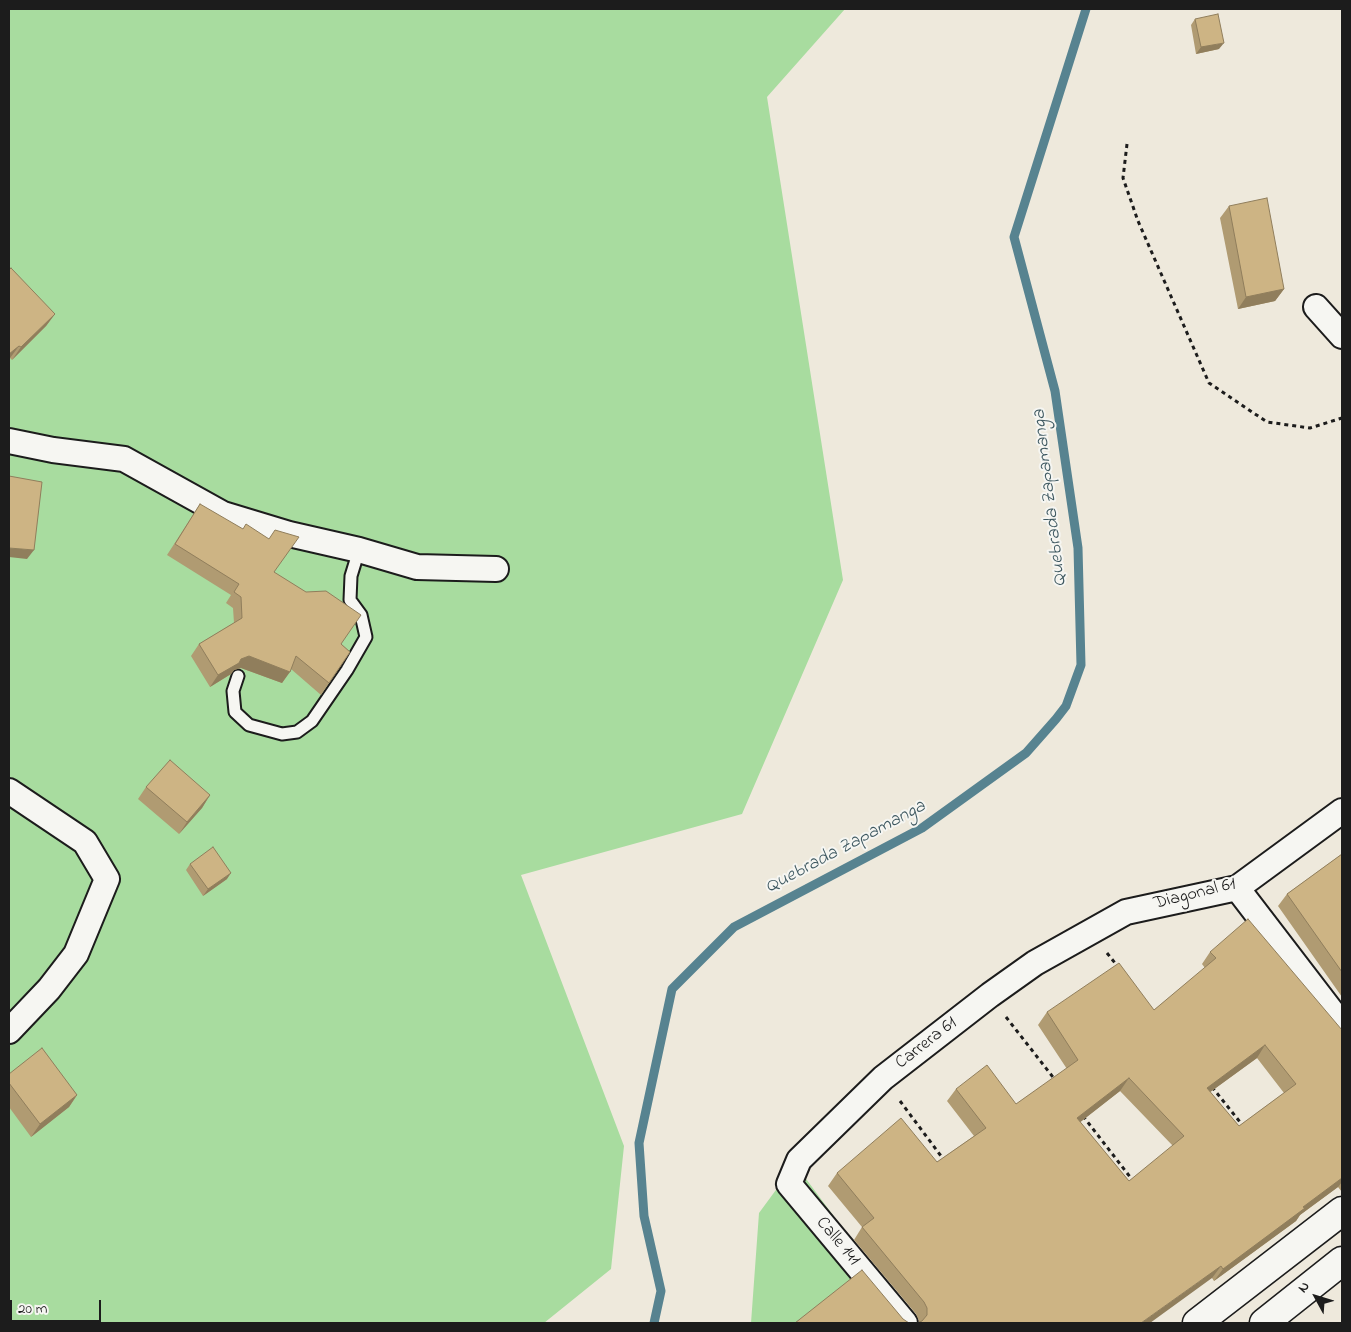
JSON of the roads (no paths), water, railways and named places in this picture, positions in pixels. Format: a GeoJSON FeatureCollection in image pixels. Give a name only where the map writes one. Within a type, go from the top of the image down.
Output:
{"type":"FeatureCollection","features":[{"type":"Feature","properties":{"kind":"main road"},"geometry":{"type":"LineString","coordinates":[[1197,1323],[1342,1211]]}},
{"type":"Feature","properties":{"kind":"main road"},"geometry":{"type":"LineString","coordinates":[[1264,1323],[1342,1261]]}},
{"type":"Feature","properties":{"kind":"street"},"geometry":{"type":"LineString","coordinates":[[1316,307],[1342,336]]}},
{"type":"Feature","properties":{"kind":"street"},"geometry":{"type":"LineString","coordinates":[[9,441],[53,450],[124,459],[223,514],[289,534],[359,550],[417,567],[496,569]]}},
{"type":"Feature","properties":{"kind":"street"},"geometry":{"type":"LineString","coordinates":[[9,791],[85,842],[107,878],[76,954],[49,989],[9,1031]]}},
{"type":"Feature","properties":{"kind":"street","name":"Diagonal 61"},"geometry":{"type":"LineString","coordinates":[[1091,932],[1126,912],[1237,888],[1342,811]]}},
{"type":"Feature","properties":{"kind":"street"},"geometry":{"type":"LineString","coordinates":[[1237,888],[1342,1025]]}},
{"type":"Feature","properties":{"kind":"street","name":"Carrera 61"},"geometry":{"type":"LineString","coordinates":[[789,1184],[799,1160],[883,1078],[990,995],[1035,963],[1091,932]]}},
{"type":"Feature","properties":{"kind":"street","name":"Calle 141"},"geometry":{"type":"LineString","coordinates":[[789,1184],[905,1323]]}},
{"type":"Feature","properties":{"kind":"lane"},"geometry":{"type":"LineString","coordinates":[[238,676],[233,691],[236,712],[249,725],[282,734],[297,732],[312,721],[347,670],[366,637],[361,615],[350,600],[351,576],[359,550]]}},
{"type":"Feature","properties":{"kind":"waterway","name":"Quebrada Zapamanga"},"geometry":{"type":"LineString","coordinates":[[654,1323],[661,1291],[644,1216],[639,1143],[672,989],[734,927],[922,828],[1026,753],[1066,706],[1081,665],[1078,548],[1055,391],[1014,237],[1086,9]]}}]}
